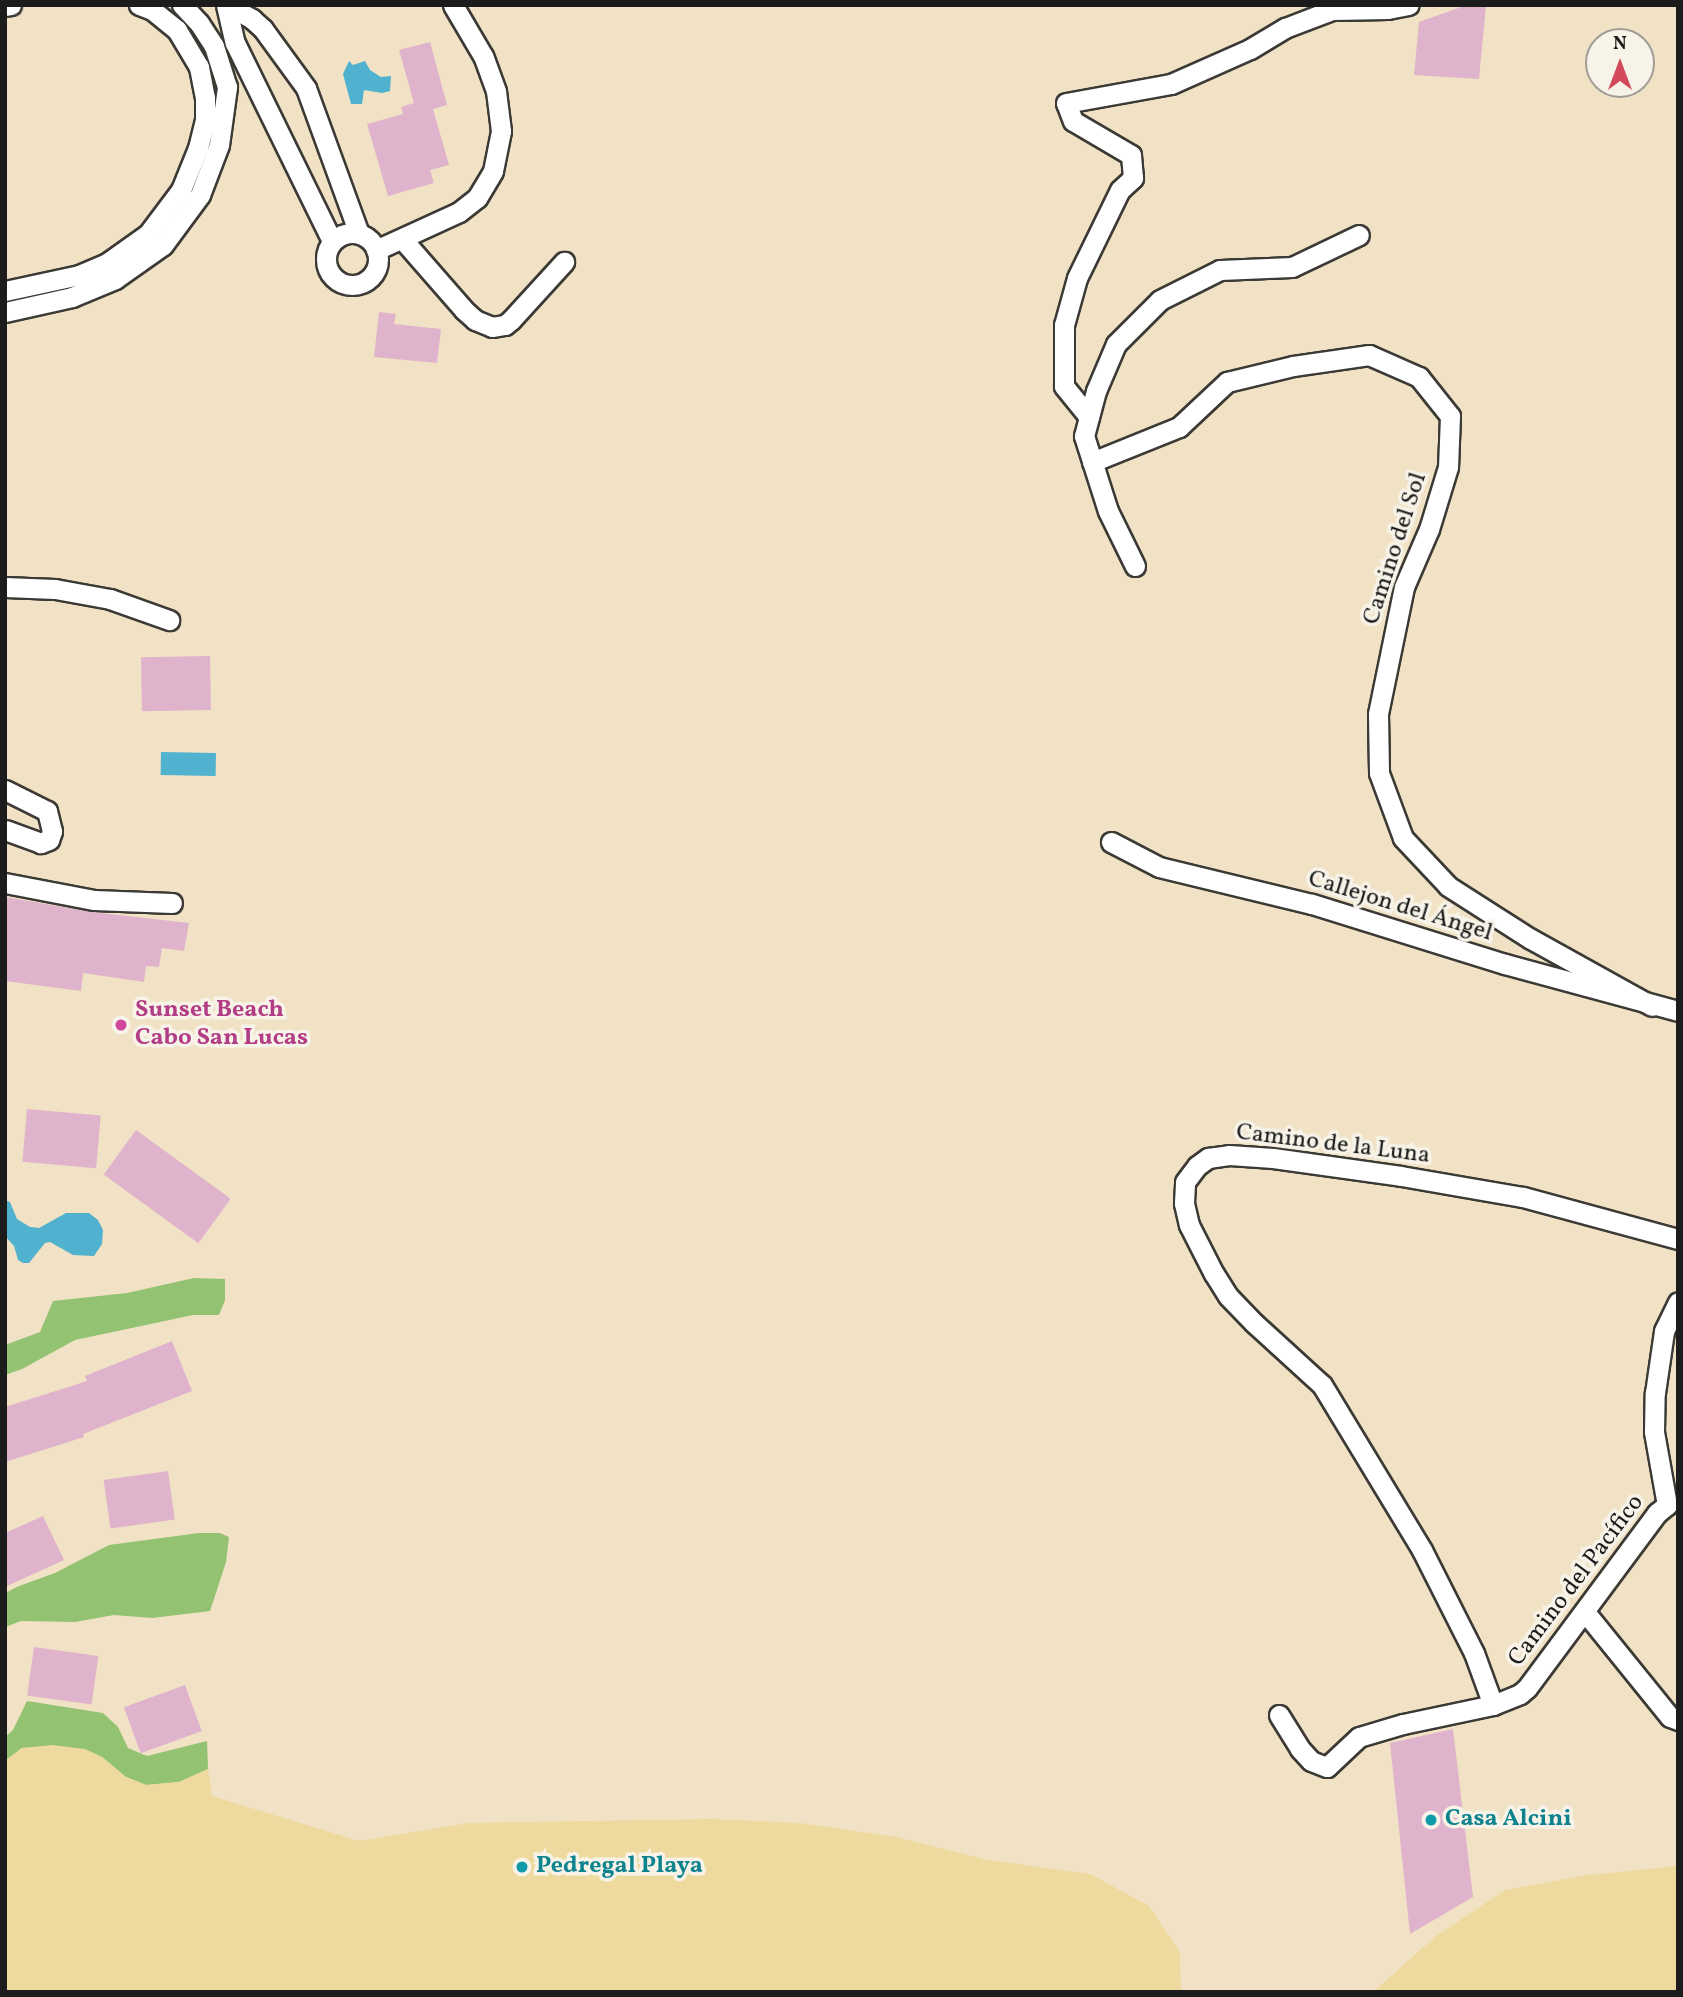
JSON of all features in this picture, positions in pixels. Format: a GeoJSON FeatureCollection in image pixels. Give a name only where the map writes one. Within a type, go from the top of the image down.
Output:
{"type":"FeatureCollection","features":[{"type":"Feature","properties":{"kind":"street"},"geometry":{"type":"LineString","coordinates":[[5,6],[11,5]]}},
{"type":"Feature","properties":{"kind":"street"},"geometry":{"type":"LineString","coordinates":[[5,312],[92,289],[177,229],[200,195],[219,145],[227,87],[220,60],[205,30],[182,5]]}},
{"type":"Feature","properties":{"kind":"street"},"geometry":{"type":"LineString","coordinates":[[226,5],[252,19],[263,29],[306,88],[359,234],[376,250],[378,258],[373,274],[358,284],[342,282],[329,271],[326,255],[332,242],[346,234],[359,234]]}},
{"type":"Feature","properties":{"kind":"street"},"geometry":{"type":"LineString","coordinates":[[226,5],[235,43],[332,242]]}},
{"type":"Feature","properties":{"kind":"street"},"geometry":{"type":"LineString","coordinates":[[376,250],[436,225],[477,198],[486,186],[498,152],[501,131],[496,91],[483,56],[453,5]]}},
{"type":"Feature","properties":{"kind":"street"},"geometry":{"type":"LineString","coordinates":[[1089,417],[1065,386],[1064,325],[1083,265],[1120,190],[1133,178],[1131,155],[1073,121],[1066,103],[1171,84],[1241,53],[1285,29],[1332,10],[1388,9],[1409,5]]}},
{"type":"Feature","properties":{"kind":"street"},"geometry":{"type":"LineString","coordinates":[[5,291],[79,275],[143,251],[181,190],[198,148],[205,119],[205,98],[199,67],[190,47],[177,30],[150,7]]}},
{"type":"Feature","properties":{"kind":"street"},"geometry":{"type":"LineString","coordinates":[[1135,566],[1108,511],[1084,436],[1096,391],[1116,344],[1160,300],[1220,270],[1292,267],[1359,235]]}},
{"type":"Feature","properties":{"kind":"street"},"geometry":{"type":"LineString","coordinates":[[403,240],[464,310],[475,320],[492,327],[505,325],[511,320],[564,262]]}},
{"type":"Feature","properties":{"kind":"street","name":"Camino del Sol"},"geometry":{"type":"LineString","coordinates":[[1092,462],[1179,427],[1227,382],[1293,366],[1369,355],[1419,377],[1450,416],[1448,467],[1429,529],[1404,587],[1378,714],[1379,773],[1402,838],[1448,886],[1531,939],[1652,1006]]}},
{"type":"Feature","properties":{"kind":"street"},"geometry":{"type":"LineString","coordinates":[[5,587],[55,589],[96,597],[169,620]]}},
{"type":"Feature","properties":{"kind":"street"},"geometry":{"type":"LineString","coordinates":[[5,790],[47,811],[52,831],[48,840],[41,843],[5,830]]}},
{"type":"Feature","properties":{"kind":"street","name":"Callejon del Ángel"},"geometry":{"type":"LineString","coordinates":[[1111,842],[1159,867],[1312,904],[1652,1006],[1678,1011]]}},
{"type":"Feature","properties":{"kind":"street"},"geometry":{"type":"LineString","coordinates":[[5,883],[94,900],[172,903]]}},
{"type":"Feature","properties":{"kind":"street","name":"Camino de la Luna"},"geometry":{"type":"LineString","coordinates":[[1493,1705],[1474,1653],[1422,1550],[1322,1385],[1254,1323],[1228,1296],[1214,1274],[1189,1225],[1184,1203],[1185,1182],[1197,1166],[1208,1158],[1228,1155],[1273,1158],[1523,1197],[1678,1239]]}},
{"type":"Feature","properties":{"kind":"street","name":"Camino del Pacífico"},"geometry":{"type":"LineString","coordinates":[[1279,1715],[1300,1749],[1311,1760],[1327,1767],[1349,1744],[1378,1730],[1493,1705],[1520,1694],[1586,1612],[1657,1513],[1672,1511],[1654,1432],[1655,1393],[1664,1331],[1678,1303]]}},
{"type":"Feature","properties":{"kind":"street"},"geometry":{"type":"LineString","coordinates":[[1586,1612],[1670,1717],[1678,1720]]}},
{"type":"Feature","properties":{"kind":"green space"},"geometry":{"type":"Polygon","coordinates":[[[194,1278],[225,1279],[225,1300],[219,1315],[193,1315],[75,1340],[22,1369],[5,1375],[5,1345],[40,1332],[53,1301],[127,1293],[194,1278]]]}},
{"type":"Feature","properties":{"kind":"green space"},"geometry":{"type":"Polygon","coordinates":[[[199,1533],[220,1533],[229,1537],[226,1562],[210,1611],[152,1618],[114,1615],[75,1622],[21,1621],[5,1627],[5,1593],[19,1586],[55,1573],[109,1545],[199,1533]]]}},
{"type":"Feature","properties":{"kind":"green space"},"geometry":{"type":"Polygon","coordinates":[[[27,1701],[103,1713],[118,1727],[128,1748],[147,1756],[207,1741],[208,1769],[179,1782],[146,1785],[126,1777],[102,1757],[22,1748],[5,1761],[5,1737],[13,1730],[27,1701]]]}},
{"type":"Feature","properties":{"kind":"sand","name":"Pedregal Playa"},"geometry":{"type":"Polygon","coordinates":[[[52,1745],[85,1749],[102,1757],[126,1777],[146,1785],[179,1782],[208,1769],[212,1796],[359,1841],[469,1823],[713,1819],[800,1823],[896,1837],[988,1860],[1090,1874],[1149,1906],[1180,1952],[1181,1992],[5,1992],[5,1761],[22,1748],[52,1745]]]}},
{"type":"Feature","properties":{"kind":"sand"},"geometry":{"type":"Polygon","coordinates":[[[1678,1866],[1678,1992],[1373,1992],[1436,1936],[1505,1890],[1588,1875],[1678,1866]]]}},
{"type":"Feature","properties":{"kind":"water"},"geometry":{"type":"Polygon","coordinates":[[[349,61],[353,65],[365,61],[370,70],[381,77],[391,76],[390,91],[382,93],[364,90],[362,104],[351,104],[343,74],[349,61]]]}},
{"type":"Feature","properties":{"kind":"water"},"geometry":{"type":"Polygon","coordinates":[[[161,752],[216,753],[216,776],[161,775],[161,752]]]}},
{"type":"Feature","properties":{"kind":"water"},"geometry":{"type":"Polygon","coordinates":[[[5,1200],[10,1202],[17,1219],[30,1227],[39,1228],[66,1213],[89,1213],[98,1220],[103,1230],[102,1244],[94,1256],[73,1255],[50,1242],[45,1243],[29,1263],[23,1263],[18,1260],[14,1246],[5,1236],[5,1200]]]}},
{"type":"Feature","properties":{"kind":"building"},"geometry":{"type":"Polygon","coordinates":[[[1467,5],[1486,6],[1479,79],[1414,75],[1419,22],[1467,5]]]}},
{"type":"Feature","properties":{"kind":"building"},"geometry":{"type":"Polygon","coordinates":[[[430,42],[447,105],[433,109],[449,165],[430,170],[434,183],[388,196],[367,124],[403,114],[401,107],[414,103],[399,50],[430,42]]]}},
{"type":"Feature","properties":{"kind":"building"},"geometry":{"type":"Polygon","coordinates":[[[379,312],[396,314],[394,324],[441,329],[437,363],[374,357],[379,312]]]}},
{"type":"Feature","properties":{"kind":"building"},"geometry":{"type":"Polygon","coordinates":[[[210,656],[211,710],[142,711],[141,657],[210,656]]]}},
{"type":"Feature","properties":{"kind":"building"},"geometry":{"type":"Polygon","coordinates":[[[5,897],[92,912],[189,923],[184,951],[162,948],[159,967],[146,966],[144,982],[83,973],[81,991],[5,981],[5,897]]]}},
{"type":"Feature","properties":{"kind":"building"},"geometry":{"type":"Polygon","coordinates":[[[27,1109],[101,1115],[96,1168],[22,1162],[27,1109]]]}},
{"type":"Feature","properties":{"kind":"building"},"geometry":{"type":"Polygon","coordinates":[[[136,1130],[231,1199],[198,1243],[104,1174],[136,1130]]]}},
{"type":"Feature","properties":{"kind":"building"},"geometry":{"type":"Polygon","coordinates":[[[172,1341],[192,1391],[83,1434],[84,1437],[5,1462],[5,1407],[87,1381],[85,1376],[172,1341]]]}},
{"type":"Feature","properties":{"kind":"building"},"geometry":{"type":"Polygon","coordinates":[[[168,1471],[175,1520],[110,1529],[104,1480],[168,1471]]]}},
{"type":"Feature","properties":{"kind":"building"},"geometry":{"type":"Polygon","coordinates":[[[43,1516],[64,1560],[5,1587],[5,1533],[43,1516]]]}},
{"type":"Feature","properties":{"kind":"building"},"geometry":{"type":"Polygon","coordinates":[[[34,1647],[98,1656],[92,1705],[27,1696],[34,1647]]]}},
{"type":"Feature","properties":{"kind":"building"},"geometry":{"type":"Polygon","coordinates":[[[185,1685],[202,1731],[141,1753],[124,1707],[185,1685]]]}},
{"type":"Feature","properties":{"kind":"building","name":"Casa Alcini"},"geometry":{"type":"Polygon","coordinates":[[[1453,1729],[1473,1897],[1410,1934],[1390,1743],[1453,1729]]]}},
{"type":"Feature","properties":{"kind":"place","name":"Sunset Beach Cabo San Lucas"},"geometry":{"type":"Point","coordinates":[121,1025]}},
{"type":"Feature","properties":{"kind":"place","name":"Casa Alcini"},"geometry":{"type":"Point","coordinates":[1431,1820]}},
{"type":"Feature","properties":{"kind":"place","name":"Pedregal Playa"},"geometry":{"type":"Point","coordinates":[522,1867]}}]}
